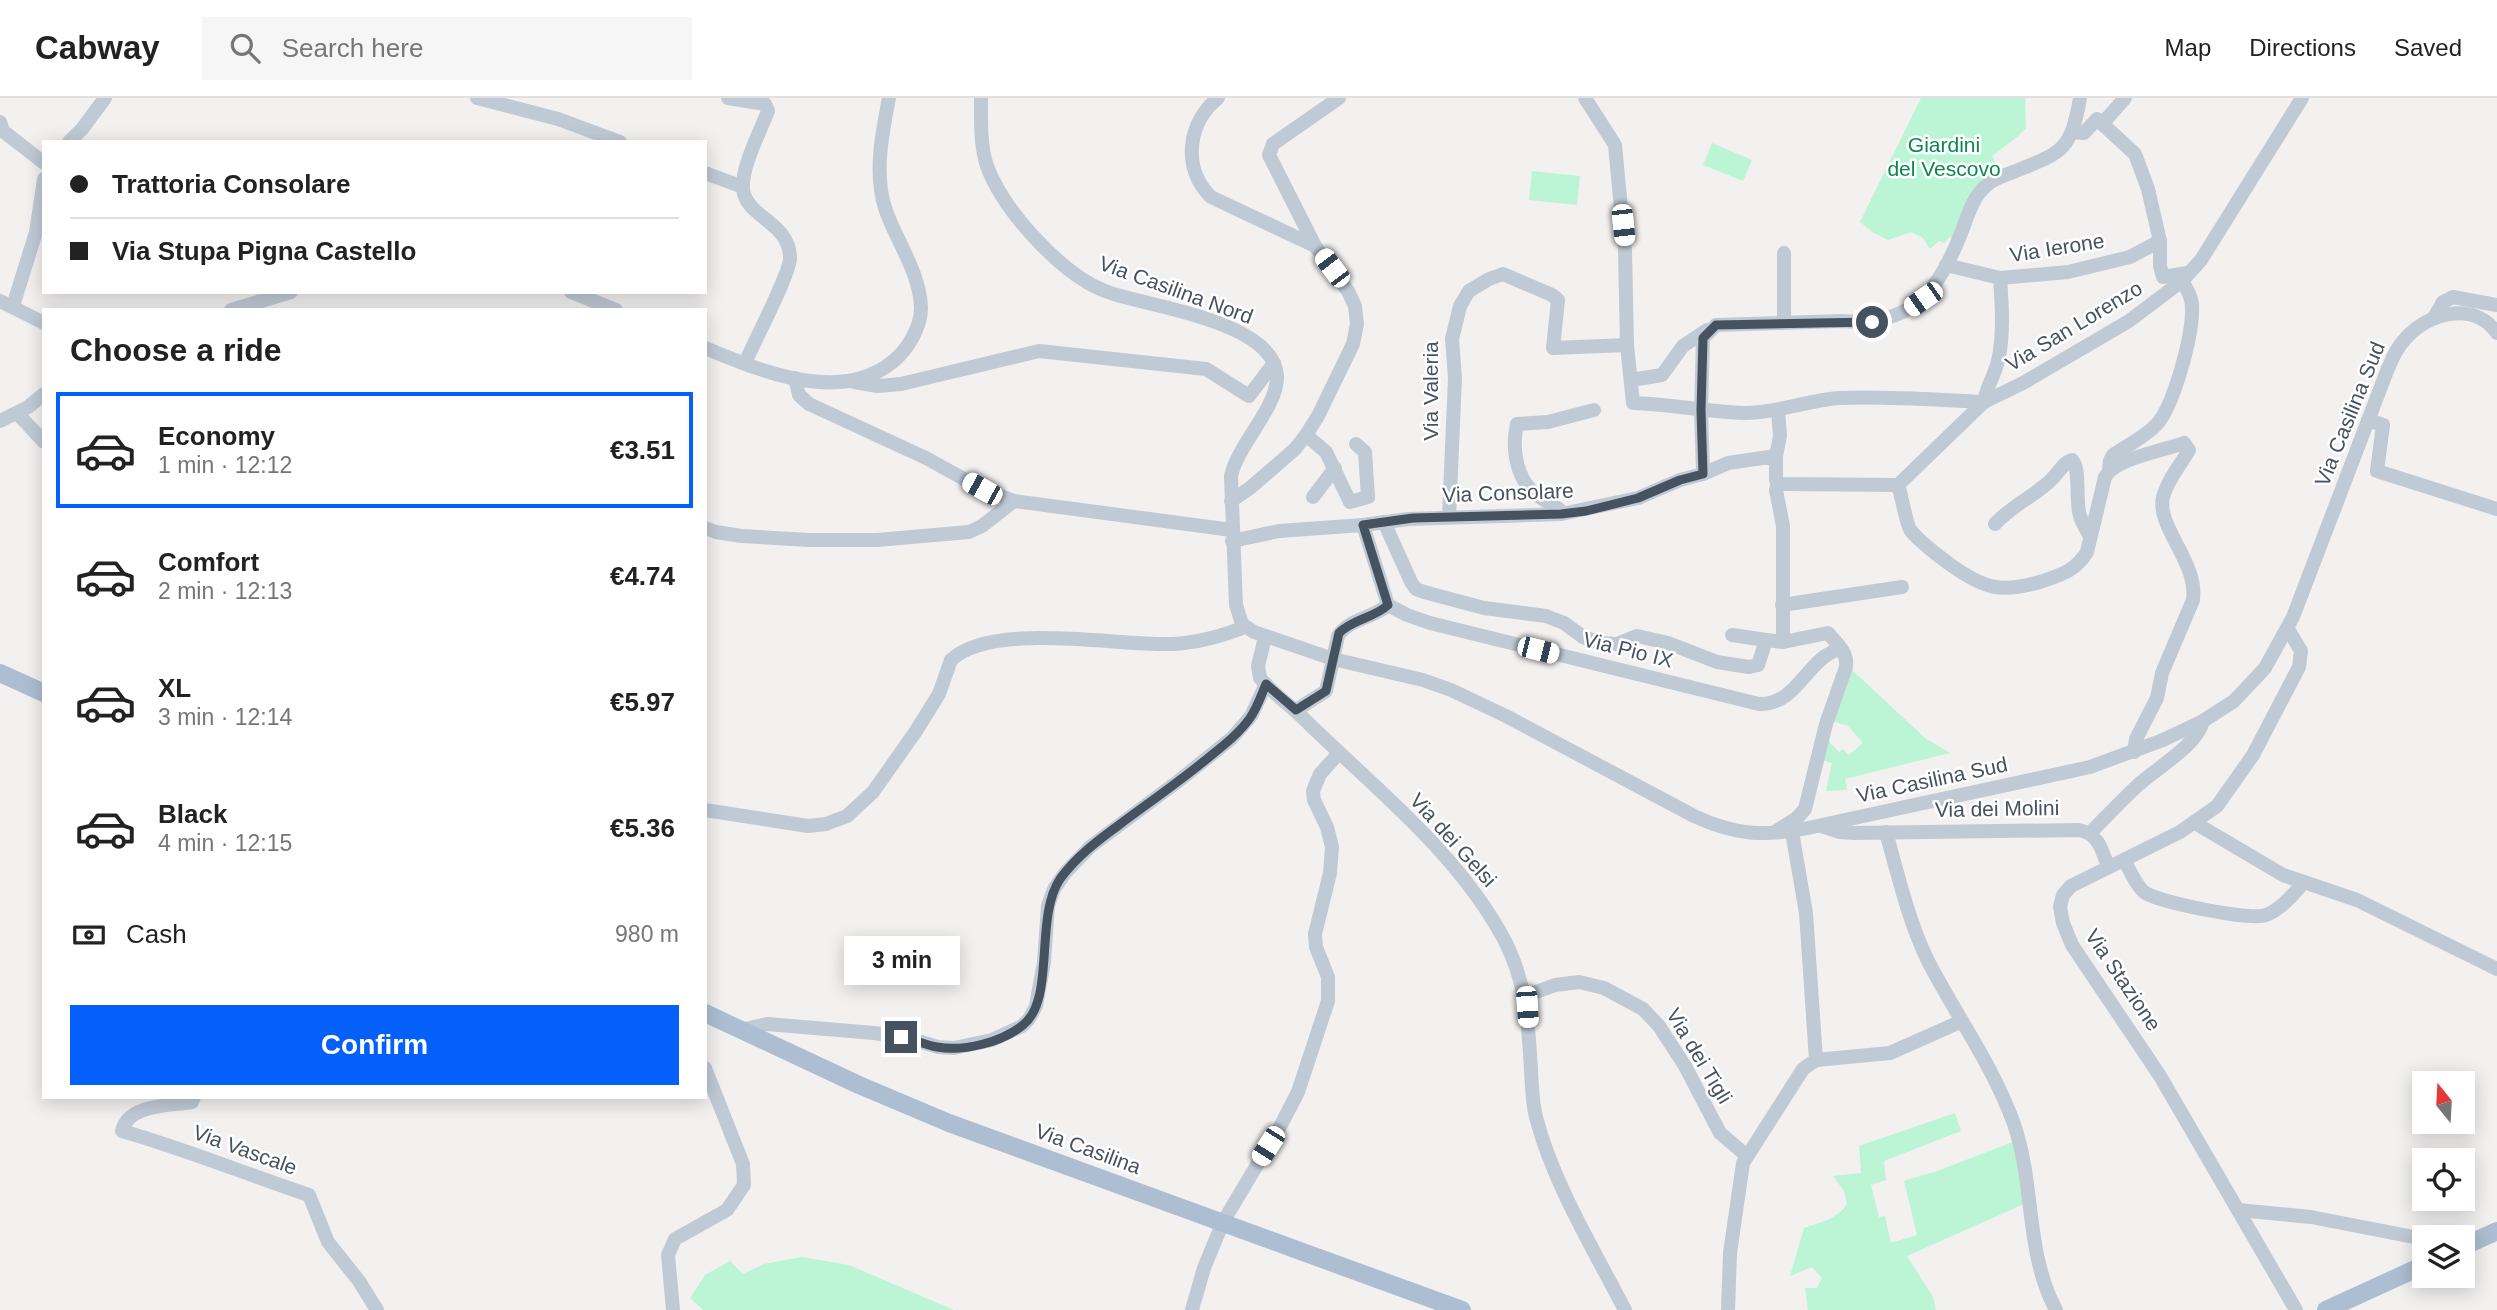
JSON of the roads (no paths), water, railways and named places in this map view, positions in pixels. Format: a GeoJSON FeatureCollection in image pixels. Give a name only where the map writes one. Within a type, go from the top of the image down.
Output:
{"type":"FeatureCollection","features":[{"type":"Feature","properties":{"kind":"main road"},"geometry":{"type":"LineString","coordinates":[[0,673],[42,693]]}},
{"type":"Feature","properties":{"kind":"main road","name":"Via Casilina"},"geometry":{"type":"LineString","coordinates":[[707,1014],[928,1115],[1462,1310]]}},
{"type":"Feature","properties":{"kind":"main road"},"geometry":{"type":"LineString","coordinates":[[2475,1241],[2497,1231]]}},
{"type":"Feature","properties":{"kind":"main road"},"geometry":{"type":"LineString","coordinates":[[2326,1310],[2412,1271]]}},
{"type":"Feature","properties":{"kind":"street"},"geometry":{"type":"LineString","coordinates":[[71,140],[104,98]]}},
{"type":"Feature","properties":{"kind":"street"},"geometry":{"type":"LineString","coordinates":[[477,98],[558,119],[615,140]]}},
{"type":"Feature","properties":{"kind":"street"},"geometry":{"type":"LineString","coordinates":[[728,98],[756,101],[765,104],[768,111],[745,171],[743,187],[746,199],[752,207],[777,227],[784,237],[790,261],[745,363]]}},
{"type":"Feature","properties":{"kind":"street"},"geometry":{"type":"LineString","coordinates":[[853,382],[874,374],[896,359],[915,335],[921,312],[920,293],[886,209],[881,189],[879,170],[889,98]]}},
{"type":"Feature","properties":{"kind":"street","name":"Via Casilina Nord"},"geometry":{"type":"LineString","coordinates":[[981,98],[982,139],[987,165],[1000,194],[1057,260],[1104,291],[1205,319],[1244,334],[1261,345],[1274,363]]}},
{"type":"Feature","properties":{"kind":"street"},"geometry":{"type":"LineString","coordinates":[[1218,98],[1203,113],[1194,133],[1191,157],[1200,187],[1211,197],[1315,246]]}},
{"type":"Feature","properties":{"kind":"street"},"geometry":{"type":"LineString","coordinates":[[1231,501],[1295,449],[1306,435],[1353,344],[1355,306],[1348,291],[1315,246],[1299,211],[1270,162],[1270,148],[1339,98]]}},
{"type":"Feature","properties":{"kind":"street"},"geometry":{"type":"LineString","coordinates":[[1586,98],[1615,145],[1625,251],[1627,345],[1633,403],[1746,413],[1778,410],[1800,403],[1839,398],[1881,397],[1984,402]]}},
{"type":"Feature","properties":{"kind":"street"},"geometry":{"type":"LineString","coordinates":[[1631,380],[1662,375],[1683,346],[1716,325],[1872,322],[1903,313],[1923,299],[1935,286],[1975,200],[1988,183],[2054,154],[2065,146],[2073,132],[2080,98]]}},
{"type":"Feature","properties":{"kind":"street"},"geometry":{"type":"LineString","coordinates":[[2102,124],[2124,98]]}},
{"type":"Feature","properties":{"kind":"street","name":"Via San Lorenzo"},"geometry":{"type":"LineString","coordinates":[[1984,402],[2023,383],[2129,321],[2186,277],[2201,260],[2302,98]]}},
{"type":"Feature","properties":{"kind":"street"},"geometry":{"type":"LineString","coordinates":[[2073,132],[2084,133],[2096,120],[2135,154],[2148,189],[2160,241],[2163,277],[2186,277],[2193,312],[2182,369],[2165,414],[2149,431],[2113,455],[2110,461],[2113,467]]}},
{"type":"Feature","properties":{"kind":"street"},"geometry":{"type":"LineString","coordinates":[[0,122],[3,131],[42,161]]}},
{"type":"Feature","properties":{"kind":"street"},"geometry":{"type":"LineString","coordinates":[[707,174],[743,187]]}},
{"type":"Feature","properties":{"kind":"street"},"geometry":{"type":"LineString","coordinates":[[42,192],[36,232],[6,304],[42,322]]}},
{"type":"Feature","properties":{"kind":"street","name":"Via Ierone"},"geometry":{"type":"LineString","coordinates":[[1946,265],[2000,278],[2087,268],[2130,257],[2160,241]]}},
{"type":"Feature","properties":{"kind":"street"},"geometry":{"type":"LineString","coordinates":[[1784,253],[1784,323]]}},
{"type":"Feature","properties":{"kind":"street","name":"Via Valeria"},"geometry":{"type":"LineString","coordinates":[[1449,517],[1455,378],[1452,340],[1454,324],[1465,297],[1489,279],[1503,274],[1556,297],[1558,300],[1553,348],[1627,345]]}},
{"type":"Feature","properties":{"kind":"street","name":"Via Ierone"},"geometry":{"type":"LineString","coordinates":[[1984,402],[1999,358],[2002,304],[2000,278]]}},
{"type":"Feature","properties":{"kind":"street"},"geometry":{"type":"LineString","coordinates":[[238,308],[284,294]]}},
{"type":"Feature","properties":{"kind":"street"},"geometry":{"type":"LineString","coordinates":[[576,294],[611,308]]}},
{"type":"Feature","properties":{"kind":"street","name":"Via Casilina Sud"},"geometry":{"type":"LineString","coordinates":[[1245,627],[1265,637],[1334,659],[1415,678],[1451,690],[1506,716],[1702,820],[1737,832],[1792,832],[2072,772],[2134,752],[2203,721],[2234,701],[2253,682],[2271,659],[2288,629],[2399,346],[2414,330],[2434,318],[2443,302],[2453,297],[2497,305]]}},
{"type":"Feature","properties":{"kind":"street"},"geometry":{"type":"LineString","coordinates":[[2434,318],[2452,313],[2470,315],[2485,321],[2497,333]]}},
{"type":"Feature","properties":{"kind":"street"},"geometry":{"type":"LineString","coordinates":[[1703,474],[1703,338],[1716,325]]}},
{"type":"Feature","properties":{"kind":"street"},"geometry":{"type":"LineString","coordinates":[[707,349],[795,378],[827,383],[853,382],[878,387],[1039,351],[1206,369],[1249,396],[1274,363]]}},
{"type":"Feature","properties":{"kind":"street"},"geometry":{"type":"LineString","coordinates":[[707,810],[808,826],[827,824],[847,816],[873,792],[916,731],[939,694],[951,660],[970,648],[1024,638],[1178,644],[1217,637],[1245,627],[1236,610],[1231,476],[1235,462],[1276,386],[1274,363]]}},
{"type":"Feature","properties":{"kind":"street","name":"Via Consolare"},"geometry":{"type":"LineString","coordinates":[[795,378],[799,396],[809,404],[926,458],[982,489],[1014,501],[1232,536],[1449,517],[1561,514],[1638,498],[1728,463],[1776,456]]}},
{"type":"Feature","properties":{"kind":"street"},"geometry":{"type":"LineString","coordinates":[[0,421],[42,395]]}},
{"type":"Feature","properties":{"kind":"street"},"geometry":{"type":"LineString","coordinates":[[1777,482],[1898,485],[1984,402]]}},
{"type":"Feature","properties":{"kind":"street"},"geometry":{"type":"LineString","coordinates":[[1561,514],[1559,509],[1530,489],[1522,478],[1515,445],[1517,424],[1548,422],[1594,410]]}},
{"type":"Feature","properties":{"kind":"street"},"geometry":{"type":"LineString","coordinates":[[1778,410],[1780,436],[1776,456],[1776,490],[1783,526],[1783,642]]}},
{"type":"Feature","properties":{"kind":"street"},"geometry":{"type":"LineString","coordinates":[[17,413],[42,440]]}},
{"type":"Feature","properties":{"kind":"street"},"geometry":{"type":"LineString","coordinates":[[2368,420],[2383,425],[2376,471],[2497,509]]}},
{"type":"Feature","properties":{"kind":"street"},"geometry":{"type":"LineString","coordinates":[[1306,435],[1326,452],[1350,502],[1368,497],[1365,452],[1356,444]]}},
{"type":"Feature","properties":{"kind":"street"},"geometry":{"type":"LineString","coordinates":[[1898,485],[1908,526],[1938,557],[1978,583],[1999,588],[2022,587],[2072,570],[2087,552],[2105,477],[2113,467],[2185,443],[2189,447],[2170,480],[2162,505],[2164,518],[2190,570],[2193,600],[2162,673],[2157,698],[2136,739],[2134,752]]}},
{"type":"Feature","properties":{"kind":"street"},"geometry":{"type":"LineString","coordinates":[[1995,524],[2007,511],[2046,485],[2072,460],[2077,466],[2080,518],[2090,537]]}},
{"type":"Feature","properties":{"kind":"street"},"geometry":{"type":"LineString","coordinates":[[1313,497],[1335,468]]}},
{"type":"Feature","properties":{"kind":"street"},"geometry":{"type":"LineString","coordinates":[[707,529],[777,539],[877,540],[969,532],[982,526],[1014,501]]}},
{"type":"Feature","properties":{"kind":"street"},"geometry":{"type":"LineString","coordinates":[[1384,522],[1411,582],[1416,589],[1424,592],[1483,608],[1546,616],[1564,623],[1583,637],[1601,643],[1617,644],[1632,637],[1641,637],[1668,643],[1710,660],[1749,667],[1756,667],[1759,663],[1766,640]]}},
{"type":"Feature","properties":{"kind":"street"},"geometry":{"type":"LineString","coordinates":[[1296,710],[1326,691],[1338,636],[1342,630],[1382,611],[1388,605],[1363,525]]}},
{"type":"Feature","properties":{"kind":"street"},"geometry":{"type":"LineString","coordinates":[[1782,605],[1902,587]]}},
{"type":"Feature","properties":{"kind":"street","name":"Via Pio IX"},"geometry":{"type":"LineString","coordinates":[[1388,605],[1430,623],[1759,704],[1783,699],[1824,657],[1841,649]]}},
{"type":"Feature","properties":{"kind":"street","name":"Via Stazione"},"geometry":{"type":"LineString","coordinates":[[2288,629],[2297,642],[2301,656],[2291,685],[2253,755],[2225,797],[2195,823],[2075,884],[2065,892],[2060,907],[2064,927],[2078,955],[2160,1076],[2295,1308]]}},
{"type":"Feature","properties":{"kind":"street"},"geometry":{"type":"LineString","coordinates":[[1732,635],[1783,642],[1828,633],[1847,659],[1826,724],[1805,809],[1797,818],[1771,834]]}},
{"type":"Feature","properties":{"kind":"street"},"geometry":{"type":"LineString","coordinates":[[741,1030],[772,1024],[887,1034],[954,1048],[992,1040],[1022,1026],[1036,1006],[1044,962],[1048,906],[1061,878],[1090,847],[1232,738],[1251,716],[1266,684],[1260,678],[1258,670],[1265,637]]}},
{"type":"Feature","properties":{"kind":"street","name":"Via dei Gelsi"},"geometry":{"type":"LineString","coordinates":[[1266,684],[1382,793],[1464,879],[1504,941],[1517,969],[1525,996],[1533,1098],[1539,1128],[1575,1213],[1625,1310]]}},
{"type":"Feature","properties":{"kind":"street"},"geometry":{"type":"LineString","coordinates":[[2108,867],[2099,844],[2090,833],[2139,784],[2192,740],[2201,729],[2203,721]]}},
{"type":"Feature","properties":{"kind":"street"},"geometry":{"type":"LineString","coordinates":[[1192,1310],[1204,1268],[1223,1222],[1294,1099],[1328,1001],[1328,977],[1315,939],[1316,924],[1331,867],[1332,848],[1313,791],[1318,777],[1339,753]]}},
{"type":"Feature","properties":{"kind":"street"},"geometry":{"type":"LineString","coordinates":[[2195,823],[2277,872],[2357,900],[2497,969]]}},
{"type":"Feature","properties":{"kind":"street","name":"Via dei Molini"},"geometry":{"type":"LineString","coordinates":[[1821,825],[1845,832],[2070,829],[2090,833]]}},
{"type":"Feature","properties":{"kind":"street"},"geometry":{"type":"LineString","coordinates":[[1792,832],[1806,913],[1816,1060]]}},
{"type":"Feature","properties":{"kind":"street"},"geometry":{"type":"LineString","coordinates":[[1886,832],[1918,938],[2002,1093],[2020,1143],[2028,1180],[2035,1245],[2045,1286],[2056,1310]]}},
{"type":"Feature","properties":{"kind":"street"},"geometry":{"type":"LineString","coordinates":[[2124,860],[2137,884],[2150,896],[2255,917],[2271,912],[2303,883]]}},
{"type":"Feature","properties":{"kind":"street","name":"Via dei Tigli"},"geometry":{"type":"LineString","coordinates":[[1525,996],[1559,984],[1578,982],[1604,988],[1643,1009],[1653,1018],[1679,1057],[1720,1133],[1747,1156]]}},
{"type":"Feature","properties":{"kind":"street"},"geometry":{"type":"LineString","coordinates":[[1728,1310],[1730,1246],[1741,1169],[1803,1069],[1816,1060],[1890,1053],[1962,1021]]}},
{"type":"Feature","properties":{"kind":"street"},"geometry":{"type":"LineString","coordinates":[[673,1310],[668,1255],[675,1239],[727,1210],[744,1185],[743,1164],[707,1073]]}},
{"type":"Feature","properties":{"kind":"street","name":"Via Vascale"},"geometry":{"type":"LineString","coordinates":[[193,1099],[192,1102],[136,1112],[124,1121],[122,1131],[179,1148],[233,1170],[309,1195],[328,1242],[359,1281],[377,1310]]}},
{"type":"Feature","properties":{"kind":"street"},"geometry":{"type":"LineString","coordinates":[[2238,1209],[2311,1217],[2412,1238]]}},
{"type":"Feature","properties":{"kind":"park label","name":"Giardini del Vescovo"},"geometry":{"type":"Point","coordinates":[1944,157]}}]}
